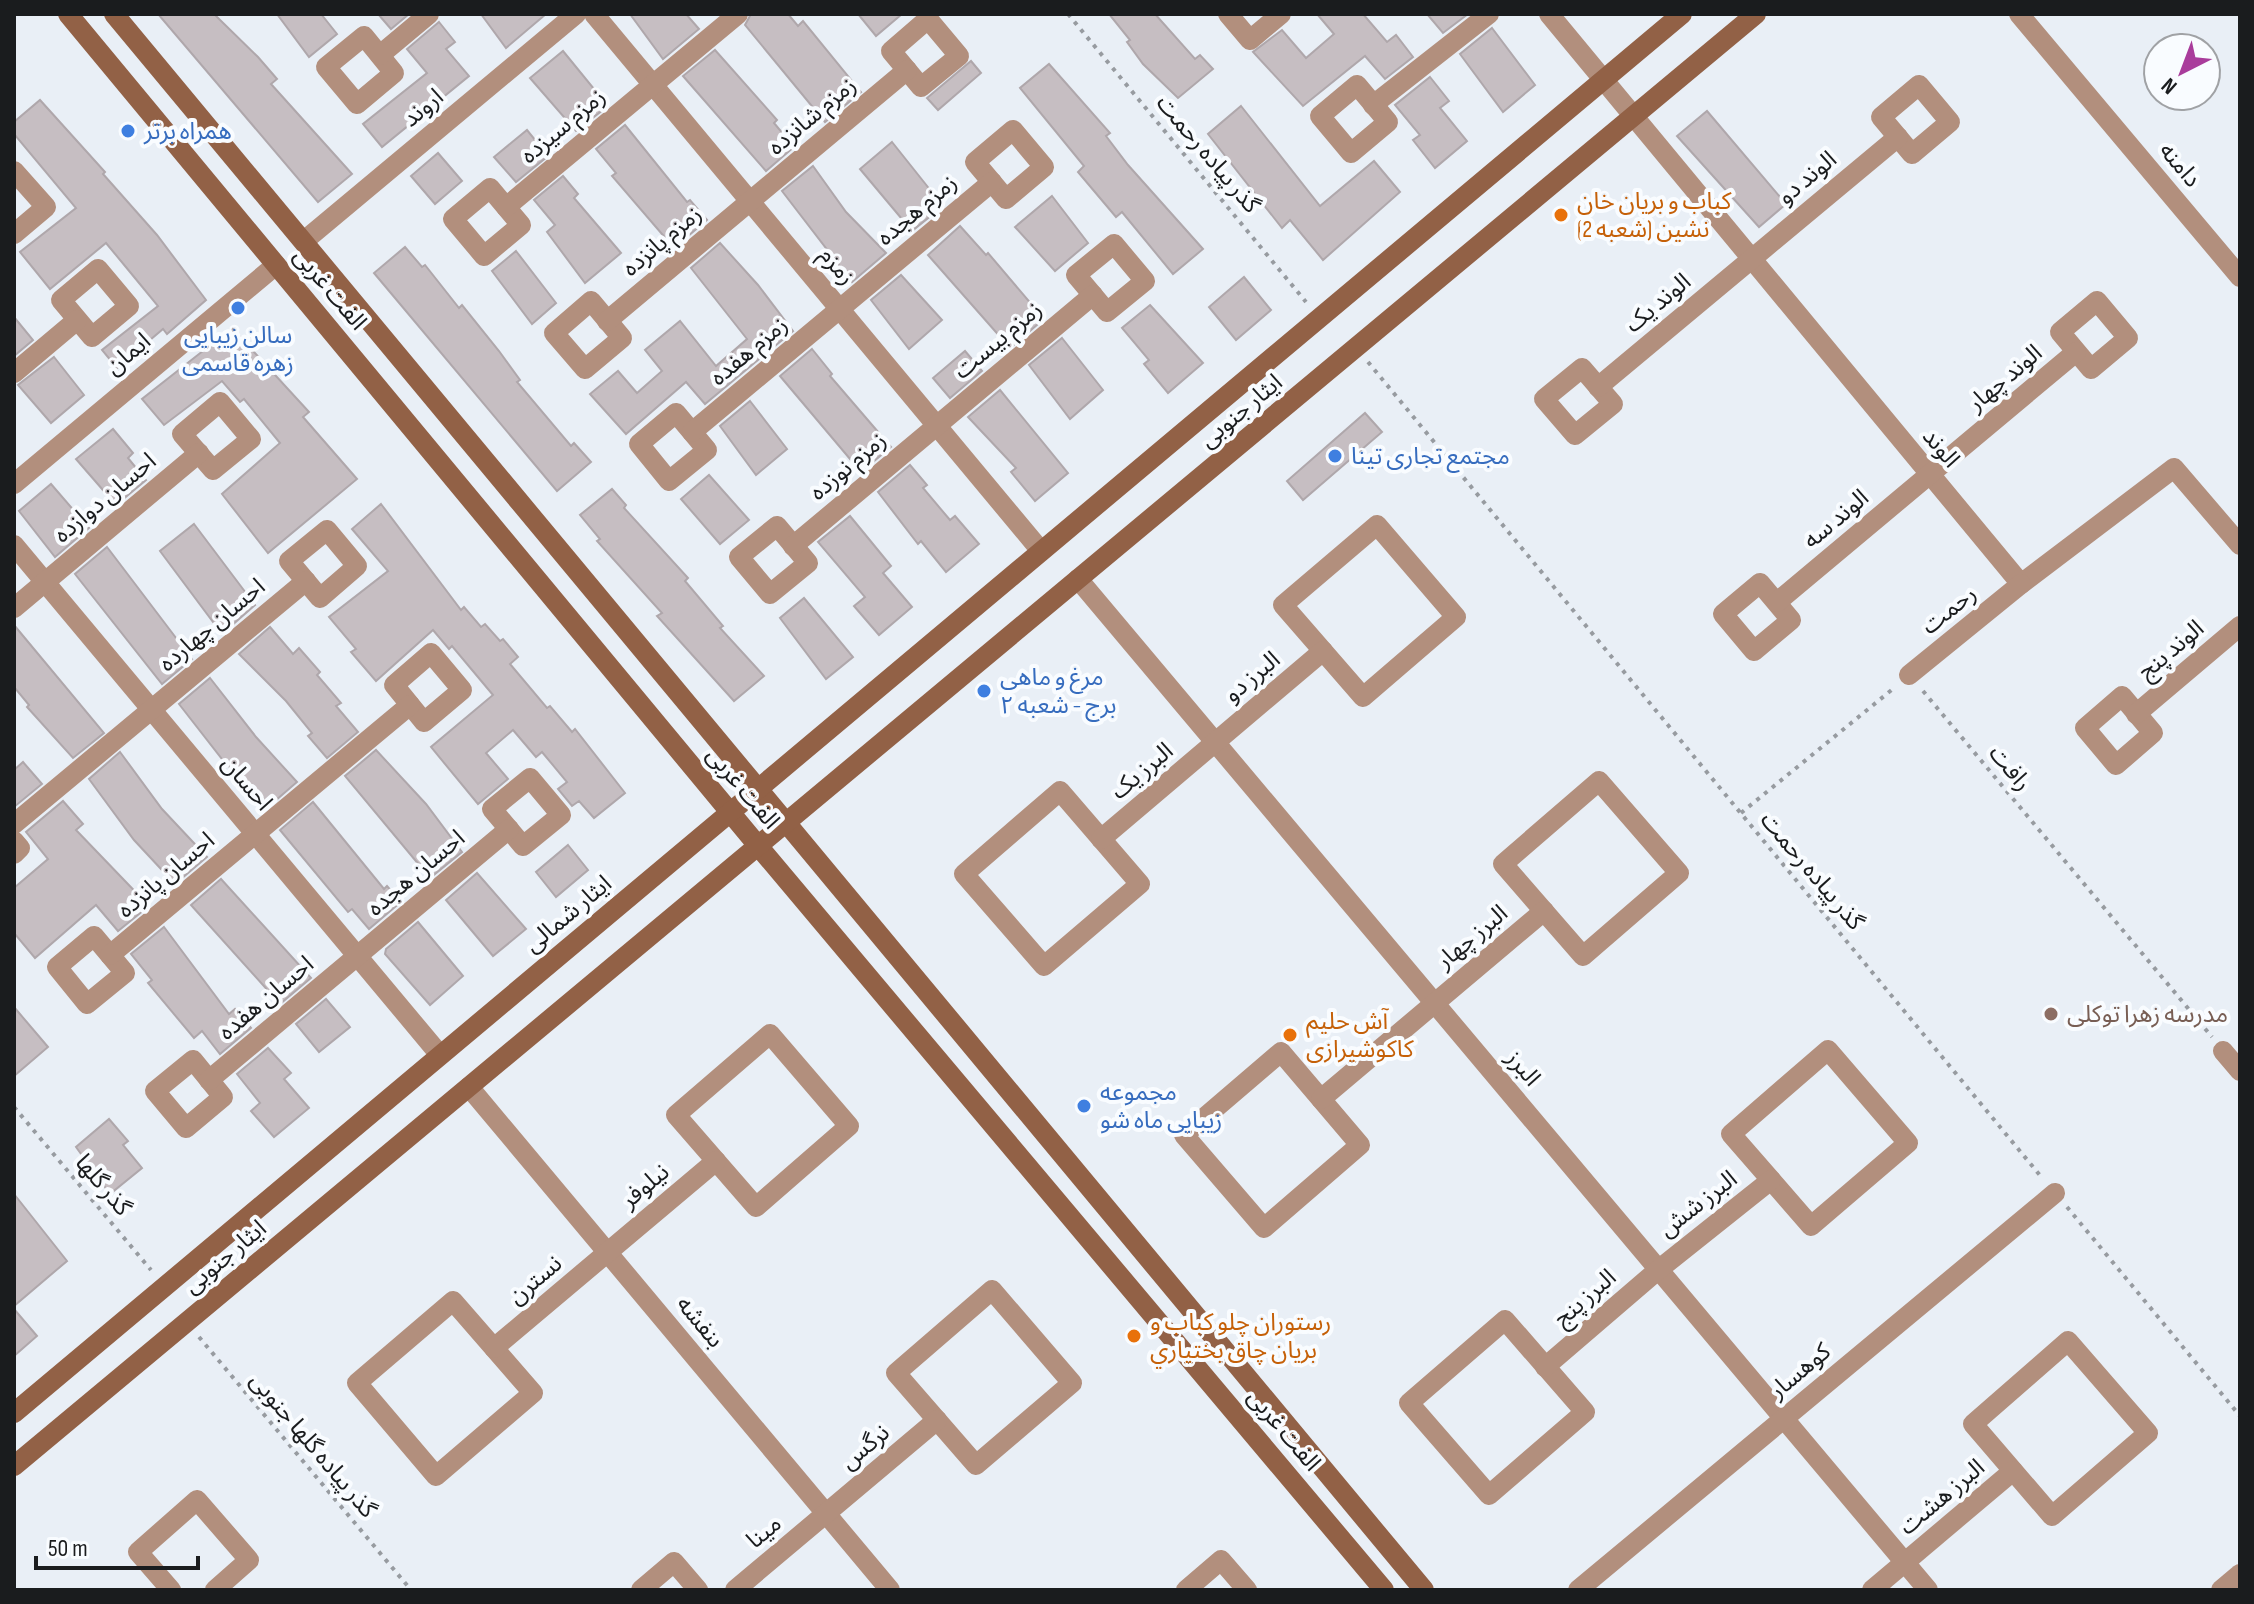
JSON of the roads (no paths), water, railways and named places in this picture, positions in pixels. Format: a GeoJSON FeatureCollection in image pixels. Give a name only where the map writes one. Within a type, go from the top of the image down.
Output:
{"type":"FeatureCollection","features":[{"type":"Feature","properties":{"kind":"main road","name":"الفت غربی"},"geometry":{"type":"LineString","coordinates":[[68,14],[759,847],[1384,1590]]}},
{"type":"Feature","properties":{"kind":"main road","name":"الفت غربی"},"geometry":{"type":"LineString","coordinates":[[114,14],[1424,1590]]}},
{"type":"Feature","properties":{"kind":"main road","name":"ایثار جنوبی"},"geometry":{"type":"LineString","coordinates":[[730,812],[1682,14]]}},
{"type":"Feature","properties":{"kind":"main road","name":"ایثار جنوبی"},"geometry":{"type":"LineString","coordinates":[[759,847],[1633,120],[1756,14]]}},
{"type":"Feature","properties":{"kind":"main road","name":"ایثار شمالی"},"geometry":{"type":"LineString","coordinates":[[440,1055],[730,812]]}},
{"type":"Feature","properties":{"kind":"main road"},"geometry":{"type":"LineString","coordinates":[[469,1087],[759,847]]}},
{"type":"Feature","properties":{"kind":"main road","name":"ایثار جنوبی"},"geometry":{"type":"LineString","coordinates":[[14,1413],[440,1055]]}},
{"type":"Feature","properties":{"kind":"main road","name":"ایثار جنوبی"},"geometry":{"type":"LineString","coordinates":[[14,1466],[469,1087]]}},
{"type":"Feature","properties":{"kind":"street"},"geometry":{"type":"LineString","coordinates":[[380,55],[429,14]]}},
{"type":"Feature","properties":{"kind":"street","name":"اروند"},"geometry":{"type":"LineString","coordinates":[[304,241],[576,14]]}},
{"type":"Feature","properties":{"kind":"street","name":"زمزم"},"geometry":{"type":"LineString","coordinates":[[594,14],[1041,551]]}},
{"type":"Feature","properties":{"kind":"street","name":"زمزم سیزده"},"geometry":{"type":"LineString","coordinates":[[506,207],[738,14]]}},
{"type":"Feature","properties":{"kind":"street"},"geometry":{"type":"LineString","coordinates":[[1228,14],[1250,40],[1281,14]]}},
{"type":"Feature","properties":{"kind":"street"},"geometry":{"type":"LineString","coordinates":[[1373,105],[1489,14]]}},
{"type":"Feature","properties":{"kind":"street","name":"الوند"},"geometry":{"type":"LineString","coordinates":[[1549,14],[1633,120],[2021,584]]}},
{"type":"Feature","properties":{"kind":"street","name":"دامنه"},"geometry":{"type":"LineString","coordinates":[[2019,14],[2240,277]]}},
{"type":"Feature","properties":{"kind":"street","name":"زمزم شانزده"},"geometry":{"type":"LineString","coordinates":[[750,202],[907,70]]}},
{"type":"Feature","properties":{"kind":"street","name":"الوند دو"},"geometry":{"type":"LineString","coordinates":[[1750,260],[1898,137]]}},
{"type":"Feature","properties":{"kind":"street"},"geometry":{"type":"LineString","coordinates":[[14,171],[46,207],[14,234]]}},
{"type":"Feature","properties":{"kind":"street","name":"زمزم هجده"},"geometry":{"type":"LineString","coordinates":[[839,309],[992,182]]}},
{"type":"Feature","properties":{"kind":"street","name":"زمزم پانزده"},"geometry":{"type":"LineString","coordinates":[[607,321],[750,202]]}},
{"type":"Feature","properties":{"kind":"street","name":"الوند یک"},"geometry":{"type":"LineString","coordinates":[[1598,387],[1750,260]]}},
{"type":"Feature","properties":{"kind":"street","name":"ایمان"},"geometry":{"type":"LineString","coordinates":[[14,484],[276,265]]}},
{"type":"Feature","properties":{"kind":"street","name":"زمزم بیست"},"geometry":{"type":"LineString","coordinates":[[937,426],[1093,295]]}},
{"type":"Feature","properties":{"kind":"street","name":"زمزم هفده"},"geometry":{"type":"LineString","coordinates":[[692,432],[839,309]]}},
{"type":"Feature","properties":{"kind":"street"},"geometry":{"type":"LineString","coordinates":[[14,373],[77,320]]}},
{"type":"Feature","properties":{"kind":"street","name":"الوند چهار"},"geometry":{"type":"LineString","coordinates":[[1929,475],[2076,352]]}},
{"type":"Feature","properties":{"kind":"street","name":"زمزم نوزده"},"geometry":{"type":"LineString","coordinates":[[793,546],[937,426]]}},
{"type":"Feature","properties":{"kind":"street","name":"احسان دوازده"},"geometry":{"type":"LineString","coordinates":[[14,608],[199,453]]}},
{"type":"Feature","properties":{"kind":"street"},"geometry":{"type":"LineString","coordinates":[[2021,584],[2174,468],[2240,545]]}},
{"type":"Feature","properties":{"kind":"street","name":"الوند سه"},"geometry":{"type":"LineString","coordinates":[[1777,602],[1929,475]]}},
{"type":"Feature","properties":{"kind":"street"},"geometry":{"type":"LineString","coordinates":[[1377,525],[1456,617],[1363,697],[1323,651],[1283,605],[1377,525]]}},
{"type":"Feature","properties":{"kind":"street","name":"احسان"},"geometry":{"type":"LineString","coordinates":[[14,545],[440,1055]]}},
{"type":"Feature","properties":{"kind":"street","name":"البرز"},"geometry":{"type":"LineString","coordinates":[[1078,579],[1928,1590]]}},
{"type":"Feature","properties":{"kind":"street","name":"احسان چهارده"},"geometry":{"type":"LineString","coordinates":[[14,824],[306,581]]}},
{"type":"Feature","properties":{"kind":"street","name":"رحمت"},"geometry":{"type":"LineString","coordinates":[[1909,675],[2021,584]]}},
{"type":"Feature","properties":{"kind":"street","name":"الوند پنج"},"geometry":{"type":"LineString","coordinates":[[2136,714],[2240,626]]}},
{"type":"Feature","properties":{"kind":"street","name":"البرز دو"},"geometry":{"type":"LineString","coordinates":[[1215,743],[1323,651]]}},
{"type":"Feature","properties":{"kind":"street","name":"احسان پانزده"},"geometry":{"type":"LineString","coordinates":[[110,955],[410,705]]}},
{"type":"Feature","properties":{"kind":"street","name":"البرز یک"},"geometry":{"type":"LineString","coordinates":[[1101,839],[1215,743]]}},
{"type":"Feature","properties":{"kind":"street"},"geometry":{"type":"LineString","coordinates":[[1599,781],[1679,873],[1583,956],[1544,911],[1503,864],[1599,781]]}},
{"type":"Feature","properties":{"kind":"street"},"geometry":{"type":"LineString","coordinates":[[1060,791],[1101,839],[1140,884],[1044,966],[964,874],[1060,791]]}},
{"type":"Feature","properties":{"kind":"street","name":"احسان هجده"},"geometry":{"type":"LineString","coordinates":[[357,956],[509,829]]}},
{"type":"Feature","properties":{"kind":"street"},"geometry":{"type":"LineString","coordinates":[[14,841],[20,848],[14,854]]}},
{"type":"Feature","properties":{"kind":"street","name":"البرز چهار"},"geometry":{"type":"LineString","coordinates":[[1321,1099],[1544,911]]}},
{"type":"Feature","properties":{"kind":"street","name":"احسان هفده"},"geometry":{"type":"LineString","coordinates":[[209,1080],[357,956]]}},
{"type":"Feature","properties":{"kind":"street"},"geometry":{"type":"LineString","coordinates":[[770,1034],[849,1126],[756,1207],[716,1161],[676,1115],[770,1034]]}},
{"type":"Feature","properties":{"kind":"street"},"geometry":{"type":"LineString","coordinates":[[1828,1050],[1908,1143],[1811,1226],[1771,1180],[1731,1134],[1828,1050]]}},
{"type":"Feature","properties":{"kind":"street"},"geometry":{"type":"LineString","coordinates":[[2223,1051],[2240,1071]]}},
{"type":"Feature","properties":{"kind":"street"},"geometry":{"type":"LineString","coordinates":[[1281,1052],[1321,1099],[1360,1145],[1264,1228],[1184,1135],[1281,1052]]}},
{"type":"Feature","properties":{"kind":"street","name":"بنفشه"},"geometry":{"type":"LineString","coordinates":[[469,1087],[890,1590]]}},
{"type":"Feature","properties":{"kind":"street","name":"نیلوفر"},"geometry":{"type":"LineString","coordinates":[[608,1252],[716,1161]]}},
{"type":"Feature","properties":{"kind":"street","name":"البرز شش"},"geometry":{"type":"LineString","coordinates":[[1658,1270],[1771,1180]]}},
{"type":"Feature","properties":{"kind":"street","name":"کوهسار"},"geometry":{"type":"LineString","coordinates":[[1578,1590],[2055,1193]]}},
{"type":"Feature","properties":{"kind":"street","name":"نسترن"},"geometry":{"type":"LineString","coordinates":[[494,1348],[608,1252]]}},
{"type":"Feature","properties":{"kind":"street","name":"البرز پنج"},"geometry":{"type":"LineString","coordinates":[[1545,1367],[1658,1270]]}},
{"type":"Feature","properties":{"kind":"street"},"geometry":{"type":"LineString","coordinates":[[992,1290],[1072,1383],[976,1465],[937,1420],[896,1373],[992,1290]]}},
{"type":"Feature","properties":{"kind":"street"},"geometry":{"type":"LineString","coordinates":[[453,1301],[494,1348],[533,1393],[436,1476],[357,1383],[453,1301]]}},
{"type":"Feature","properties":{"kind":"street"},"geometry":{"type":"LineString","coordinates":[[1505,1320],[1545,1367],[1585,1412],[1489,1495],[1409,1403],[1505,1320]]}},
{"type":"Feature","properties":{"kind":"street"},"geometry":{"type":"LineString","coordinates":[[2068,1341],[2148,1433],[2052,1516],[2013,1471],[1973,1424],[2068,1341]]}},
{"type":"Feature","properties":{"kind":"street","name":"نرگس"},"geometry":{"type":"LineString","coordinates":[[826,1514],[937,1420]]}},
{"type":"Feature","properties":{"kind":"street","name":"البرز هشت"},"geometry":{"type":"LineString","coordinates":[[1872,1590],[2013,1471]]}},
{"type":"Feature","properties":{"kind":"street"},"geometry":{"type":"LineString","coordinates":[[165,1588],[138,1552],[197,1500],[249,1560],[215,1590]]}},
{"type":"Feature","properties":{"kind":"street","name":"مینا"},"geometry":{"type":"LineString","coordinates":[[735,1590],[826,1514]]}},
{"type":"Feature","properties":{"kind":"street"},"geometry":{"type":"LineString","coordinates":[[1186,1590],[1221,1560],[1247,1590]]}},
{"type":"Feature","properties":{"kind":"street"},"geometry":{"type":"LineString","coordinates":[[641,1590],[674,1562],[698,1590]]}},
{"type":"Feature","properties":{"kind":"street"},"geometry":{"type":"LineString","coordinates":[[2221,1590],[2240,1574]]}},
{"type":"Feature","properties":{"kind":"place","name":"همراه برتر"},"geometry":{"type":"Point","coordinates":[128,131]}},
{"type":"Feature","properties":{"kind":"place","name":"کباب و بریان خان نشین (شعبه 2)"},"geometry":{"type":"Point","coordinates":[1561,215]}},
{"type":"Feature","properties":{"kind":"place","name":"سالن زیبایی زهره قاسمی"},"geometry":{"type":"Point","coordinates":[238,308]}},
{"type":"Feature","properties":{"kind":"place","name":"مجتمع تجاری تینا"},"geometry":{"type":"Point","coordinates":[1335,456]}},
{"type":"Feature","properties":{"kind":"place","name":"مرغ و ماهی برج - شعبه ۲"},"geometry":{"type":"Point","coordinates":[984,691]}},
{"type":"Feature","properties":{"kind":"place","name":"مدرسه زهرا توکلی"},"geometry":{"type":"Point","coordinates":[2051,1014]}},
{"type":"Feature","properties":{"kind":"place","name":"آش حلیم کاکوشیرازی"},"geometry":{"type":"Point","coordinates":[1290,1035]}},
{"type":"Feature","properties":{"kind":"place","name":"مجموعه زیبایی ماه شو"},"geometry":{"type":"Point","coordinates":[1084,1106]}},
{"type":"Feature","properties":{"kind":"place","name":"رستوران چلو كباب و بريان چاق بختياري"},"geometry":{"type":"Point","coordinates":[1134,1336]}}]}
